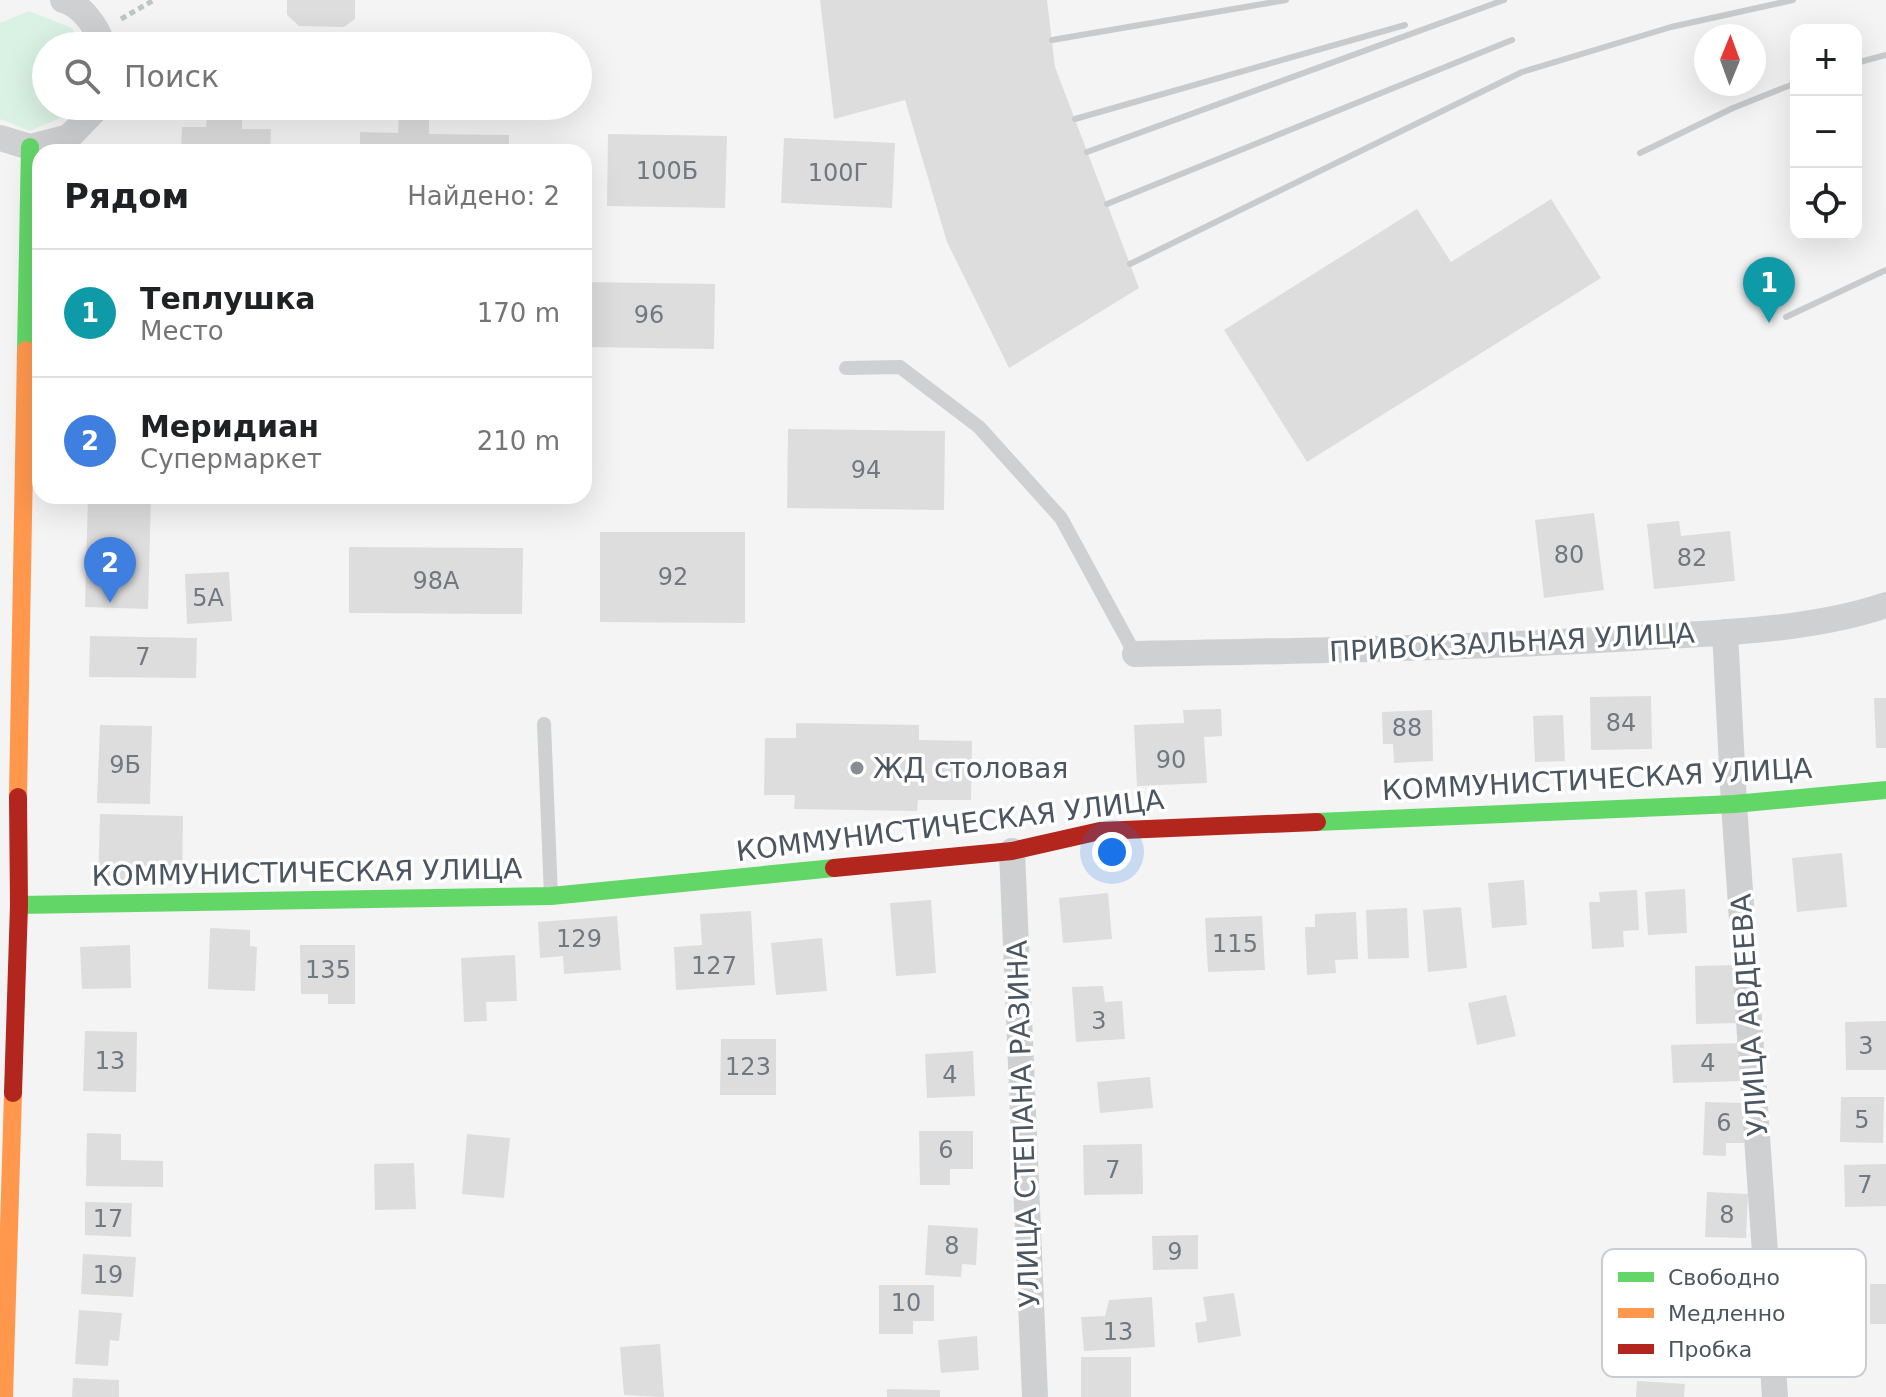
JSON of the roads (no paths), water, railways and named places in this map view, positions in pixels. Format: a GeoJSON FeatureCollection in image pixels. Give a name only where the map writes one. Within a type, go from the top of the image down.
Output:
{"type":"FeatureCollection","features":[{"type":"Feature","properties":{"kind":"street"},"geometry":{"type":"LineString","coordinates":[[63,0],[71,2],[95,32]]}},
{"type":"Feature","properties":{"kind":"street"},"geometry":{"type":"LineString","coordinates":[[42,144],[69,137],[85,120]]}},
{"type":"Feature","properties":{"kind":"street"},"geometry":{"type":"LineString","coordinates":[[0,138],[30,147],[13,386],[9,795],[19,905],[4,1397]]}},
{"type":"Feature","properties":{"kind":"street","name":"ПРИВОКЗАЛЬНАЯ УЛИЦА"},"geometry":{"type":"LineString","coordinates":[[1135,654],[1498,646],[1725,632],[1858,614],[1886,605]]}},
{"type":"Feature","properties":{"kind":"street","name":"УЛИЦА АВДЕЕВА"},"geometry":{"type":"LineString","coordinates":[[1725,632],[1765,1249]]}},
{"type":"Feature","properties":{"kind":"street","name":"КОММУНИСТИЧЕСКАЯ УЛИЦА"},"geometry":{"type":"LineString","coordinates":[[19,905],[551,896],[1012,851],[1100,831],[1734,804],[1886,790]]}},
{"type":"Feature","properties":{"kind":"street","name":"УЛИЦА СТЕПАНА РАЗИНА"},"geometry":{"type":"LineString","coordinates":[[1012,851],[1035,1397]]}},
{"type":"Feature","properties":{"kind":"street","name":"УЛИЦА АВДЕЕВА"},"geometry":{"type":"LineString","coordinates":[[1774,1377],[1775,1397]]}},
{"type":"Feature","properties":{"kind":"lane"},"geometry":{"type":"LineString","coordinates":[[846,368],[900,367],[979,427],[1061,518],[1135,654]]}},
{"type":"Feature","properties":{"kind":"lane"},"geometry":{"type":"LineString","coordinates":[[544,724],[551,896]]}},
{"type":"Feature","properties":{"kind":"railway"},"geometry":{"type":"LineString","coordinates":[[1052,40],[1286,0]]}},
{"type":"Feature","properties":{"kind":"railway"},"geometry":{"type":"LineString","coordinates":[[1087,152],[1504,0]]}},
{"type":"Feature","properties":{"kind":"railway"},"geometry":{"type":"LineString","coordinates":[[1130,264],[1522,72],[1671,27],[1793,0]]}},
{"type":"Feature","properties":{"kind":"railway"},"geometry":{"type":"LineString","coordinates":[[1075,119],[1405,25]]}},
{"type":"Feature","properties":{"kind":"railway"},"geometry":{"type":"LineString","coordinates":[[1107,204],[1512,40]]}},
{"type":"Feature","properties":{"kind":"railway"},"geometry":{"type":"LineString","coordinates":[[1862,61],[1886,55]]}},
{"type":"Feature","properties":{"kind":"railway"},"geometry":{"type":"LineString","coordinates":[[1640,153],[1733,108],[1790,85]]}},
{"type":"Feature","properties":{"kind":"railway"},"geometry":{"type":"LineString","coordinates":[[1786,317],[1886,270]]}},
{"type":"Feature","properties":{"kind":"place","name":"Теплушка"},"geometry":{"type":"Point","coordinates":[1769,323]}},
{"type":"Feature","properties":{"kind":"place","name":"Меридиан"},"geometry":{"type":"Point","coordinates":[110,603]}},
{"type":"Feature","properties":{"kind":"place","name":"ЖД столовая"},"geometry":{"type":"Point","coordinates":[857,768]}}]}
